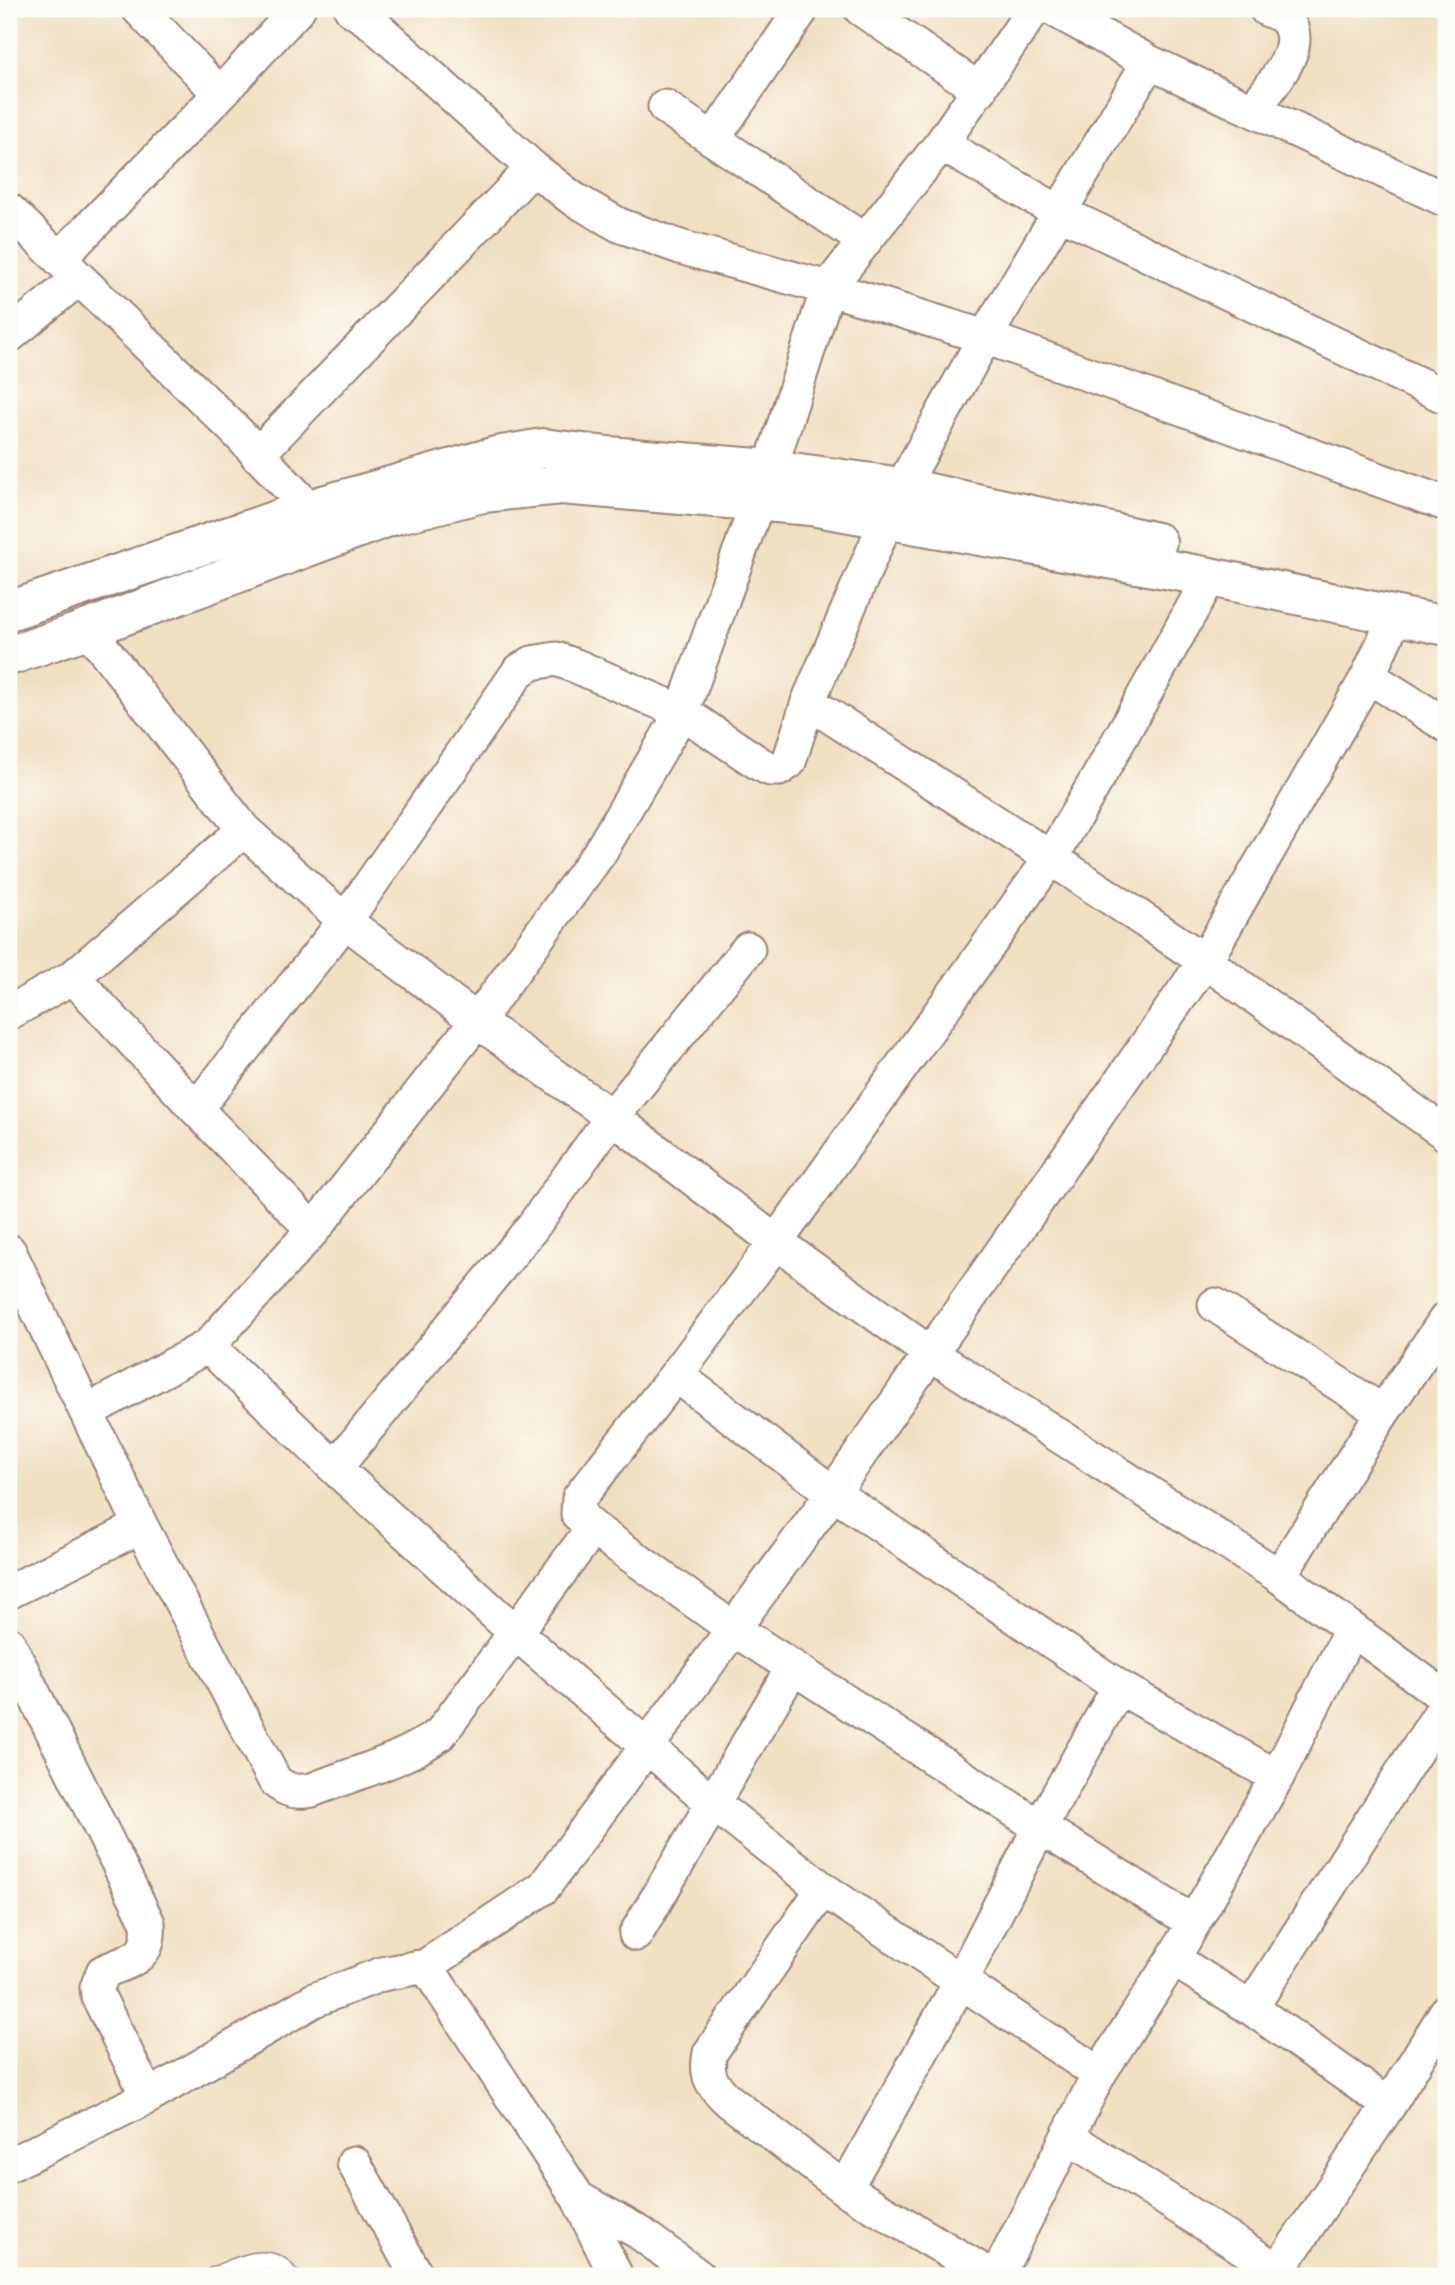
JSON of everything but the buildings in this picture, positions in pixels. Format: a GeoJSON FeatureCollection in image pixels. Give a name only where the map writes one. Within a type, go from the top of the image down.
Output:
{"type":"FeatureCollection","features":[{"type":"Feature","properties":{"kind":"street"},"geometry":{"type":"LineString","coordinates":[[139,9],[220,94]]}},
{"type":"Feature","properties":{"kind":"street"},"geometry":{"type":"LineString","coordinates":[[9,336],[220,94],[298,9]]}},
{"type":"Feature","properties":{"kind":"street"},"geometry":{"type":"LineString","coordinates":[[713,139],[802,9]]}},
{"type":"Feature","properties":{"kind":"street"},"geometry":{"type":"LineString","coordinates":[[861,9],[980,90]]}},
{"type":"Feature","properties":{"kind":"street"},"geometry":{"type":"LineString","coordinates":[[88,1411],[208,1346],[313,1230],[477,1021],[600,852],[682,712],[764,485],[828,288],[942,145],[1034,9]]}},
{"type":"Feature","properties":{"kind":"street"},"geometry":{"type":"LineString","coordinates":[[1053,9],[1149,62],[1446,200]]}},
{"type":"Feature","properties":{"kind":"street"},"geometry":{"type":"LineString","coordinates":[[1253,110],[1288,61],[1293,48],[1293,32],[1284,18],[1266,9]]}},
{"type":"Feature","properties":{"kind":"street"},"geometry":{"type":"LineString","coordinates":[[369,14],[533,168],[572,198],[620,225],[680,247],[828,288],[985,337],[1446,504]]}},
{"type":"Feature","properties":{"kind":"street"},"geometry":{"type":"LineString","coordinates":[[196,1109],[345,921],[519,671],[532,663],[556,659],[682,712],[770,769],[779,769],[789,762],[808,702],[894,503],[985,337],[1149,62]]}},
{"type":"Feature","properties":{"kind":"street"},"geometry":{"type":"LineString","coordinates":[[665,107],[864,241]]}},
{"type":"Feature","properties":{"kind":"street"},"geometry":{"type":"LineString","coordinates":[[942,145],[1059,212],[1446,397]]}},
{"type":"Feature","properties":{"kind":"street"},"geometry":{"type":"LineString","coordinates":[[257,455],[533,168]]}},
{"type":"Feature","properties":{"kind":"street"},"geometry":{"type":"LineString","coordinates":[[9,210],[309,509]]}},
{"type":"Feature","properties":{"kind":"street"},"geometry":{"type":"LineString","coordinates":[[9,611],[309,509],[496,456],[543,449],[622,458],[764,485],[894,503],[1446,601]]}},
{"type":"Feature","properties":{"kind":"street"},"geometry":{"type":"LineString","coordinates":[[9,656],[391,516],[484,493],[561,485],[764,485]]}},
{"type":"Feature","properties":{"kind":"street"},"geometry":{"type":"LineString","coordinates":[[894,503],[1210,577],[1446,626]]}},
{"type":"Feature","properties":{"kind":"street"},"geometry":{"type":"LineString","coordinates":[[1193,1922],[1040,1827],[733,1628],[593,1528],[578,1514],[579,1498],[776,1242],[1051,858],[1210,577]]}},
{"type":"Feature","properties":{"kind":"street"},"geometry":{"type":"LineString","coordinates":[[9,2165],[148,2097],[314,2000],[382,1974],[426,1966],[542,1888],[833,1493],[1205,961],[1368,676],[1395,617]]}},
{"type":"Feature","properties":{"kind":"street"},"geometry":{"type":"LineString","coordinates":[[88,629],[244,830],[345,921],[931,1354],[1279,1576],[1446,1698]]}},
{"type":"Feature","properties":{"kind":"street"},"geometry":{"type":"LineString","coordinates":[[1368,676],[1446,725]]}},
{"type":"Feature","properties":{"kind":"street"},"geometry":{"type":"LineString","coordinates":[[808,702],[1051,858],[1205,961],[1446,1134]]}},
{"type":"Feature","properties":{"kind":"street"},"geometry":{"type":"LineString","coordinates":[[9,1013],[73,977],[244,830]]}},
{"type":"Feature","properties":{"kind":"street"},"geometry":{"type":"LineString","coordinates":[[335,1468],[531,1229],[612,1117],[748,949]]}},
{"type":"Feature","properties":{"kind":"street"},"geometry":{"type":"LineString","coordinates":[[73,977],[313,1230]]}},
{"type":"Feature","properties":{"kind":"street"},"geometry":{"type":"LineString","coordinates":[[10,1256],[88,1411],[141,1526],[275,1781],[285,1789],[298,1793],[312,1790],[426,1744],[440,1734],[593,1528]]}},
{"type":"Feature","properties":{"kind":"street"},"geometry":{"type":"LineString","coordinates":[[1215,1306],[1383,1412]]}},
{"type":"Feature","properties":{"kind":"street"},"geometry":{"type":"LineString","coordinates":[[1279,1576],[1383,1412],[1446,1319]]}},
{"type":"Feature","properties":{"kind":"street"},"geometry":{"type":"LineString","coordinates":[[208,1346],[335,1468],[516,1633],[714,1804],[823,1889],[1099,2074]]}},
{"type":"Feature","properties":{"kind":"street"},"geometry":{"type":"LineString","coordinates":[[676,1375],[833,1493],[1119,1687],[1277,1777]]}},
{"type":"Feature","properties":{"kind":"street"},"geometry":{"type":"LineString","coordinates":[[9,1592],[141,1526]]}},
{"type":"Feature","properties":{"kind":"street"},"geometry":{"type":"LineString","coordinates":[[997,2276],[1099,2074],[1172,1959],[1277,1777],[1351,1630]]}},
{"type":"Feature","properties":{"kind":"street"},"geometry":{"type":"LineString","coordinates":[[9,1644],[148,1923],[148,1945],[142,1955],[103,1972],[97,1988],[98,1996],[148,2097]]}},
{"type":"Feature","properties":{"kind":"street"},"geometry":{"type":"LineString","coordinates":[[636,1934],[793,1667]]}},
{"type":"Feature","properties":{"kind":"street"},"geometry":{"type":"LineString","coordinates":[[845,2189],[961,1981],[1040,1827],[1119,1687]]}},
{"type":"Feature","properties":{"kind":"street"},"geometry":{"type":"LineString","coordinates":[[1251,2008],[1446,1704]]}},
{"type":"Feature","properties":{"kind":"street"},"geometry":{"type":"LineString","coordinates":[[823,1889],[710,2053],[706,2069],[715,2087],[730,2101],[845,2189],[990,2276]]}},
{"type":"Feature","properties":{"kind":"street"},"geometry":{"type":"LineString","coordinates":[[1172,1959],[1251,2008],[1389,2105]]}},
{"type":"Feature","properties":{"kind":"street"},"geometry":{"type":"LineString","coordinates":[[426,1966],[578,2198],[616,2276]]}},
{"type":"Feature","properties":{"kind":"street"},"geometry":{"type":"LineString","coordinates":[[1068,2137],[1279,2274],[1446,2012]]}},
{"type":"Feature","properties":{"kind":"street"},"geometry":{"type":"LineString","coordinates":[[354,2162],[417,2276]]}},
{"type":"Feature","properties":{"kind":"street"},"geometry":{"type":"LineString","coordinates":[[578,2198],[640,2233],[698,2276]]}},
{"type":"Feature","properties":{"kind":"lane"},"geometry":{"type":"LineString","coordinates":[[213,2276],[251,2260],[272,2262],[290,2276]]}}]}
